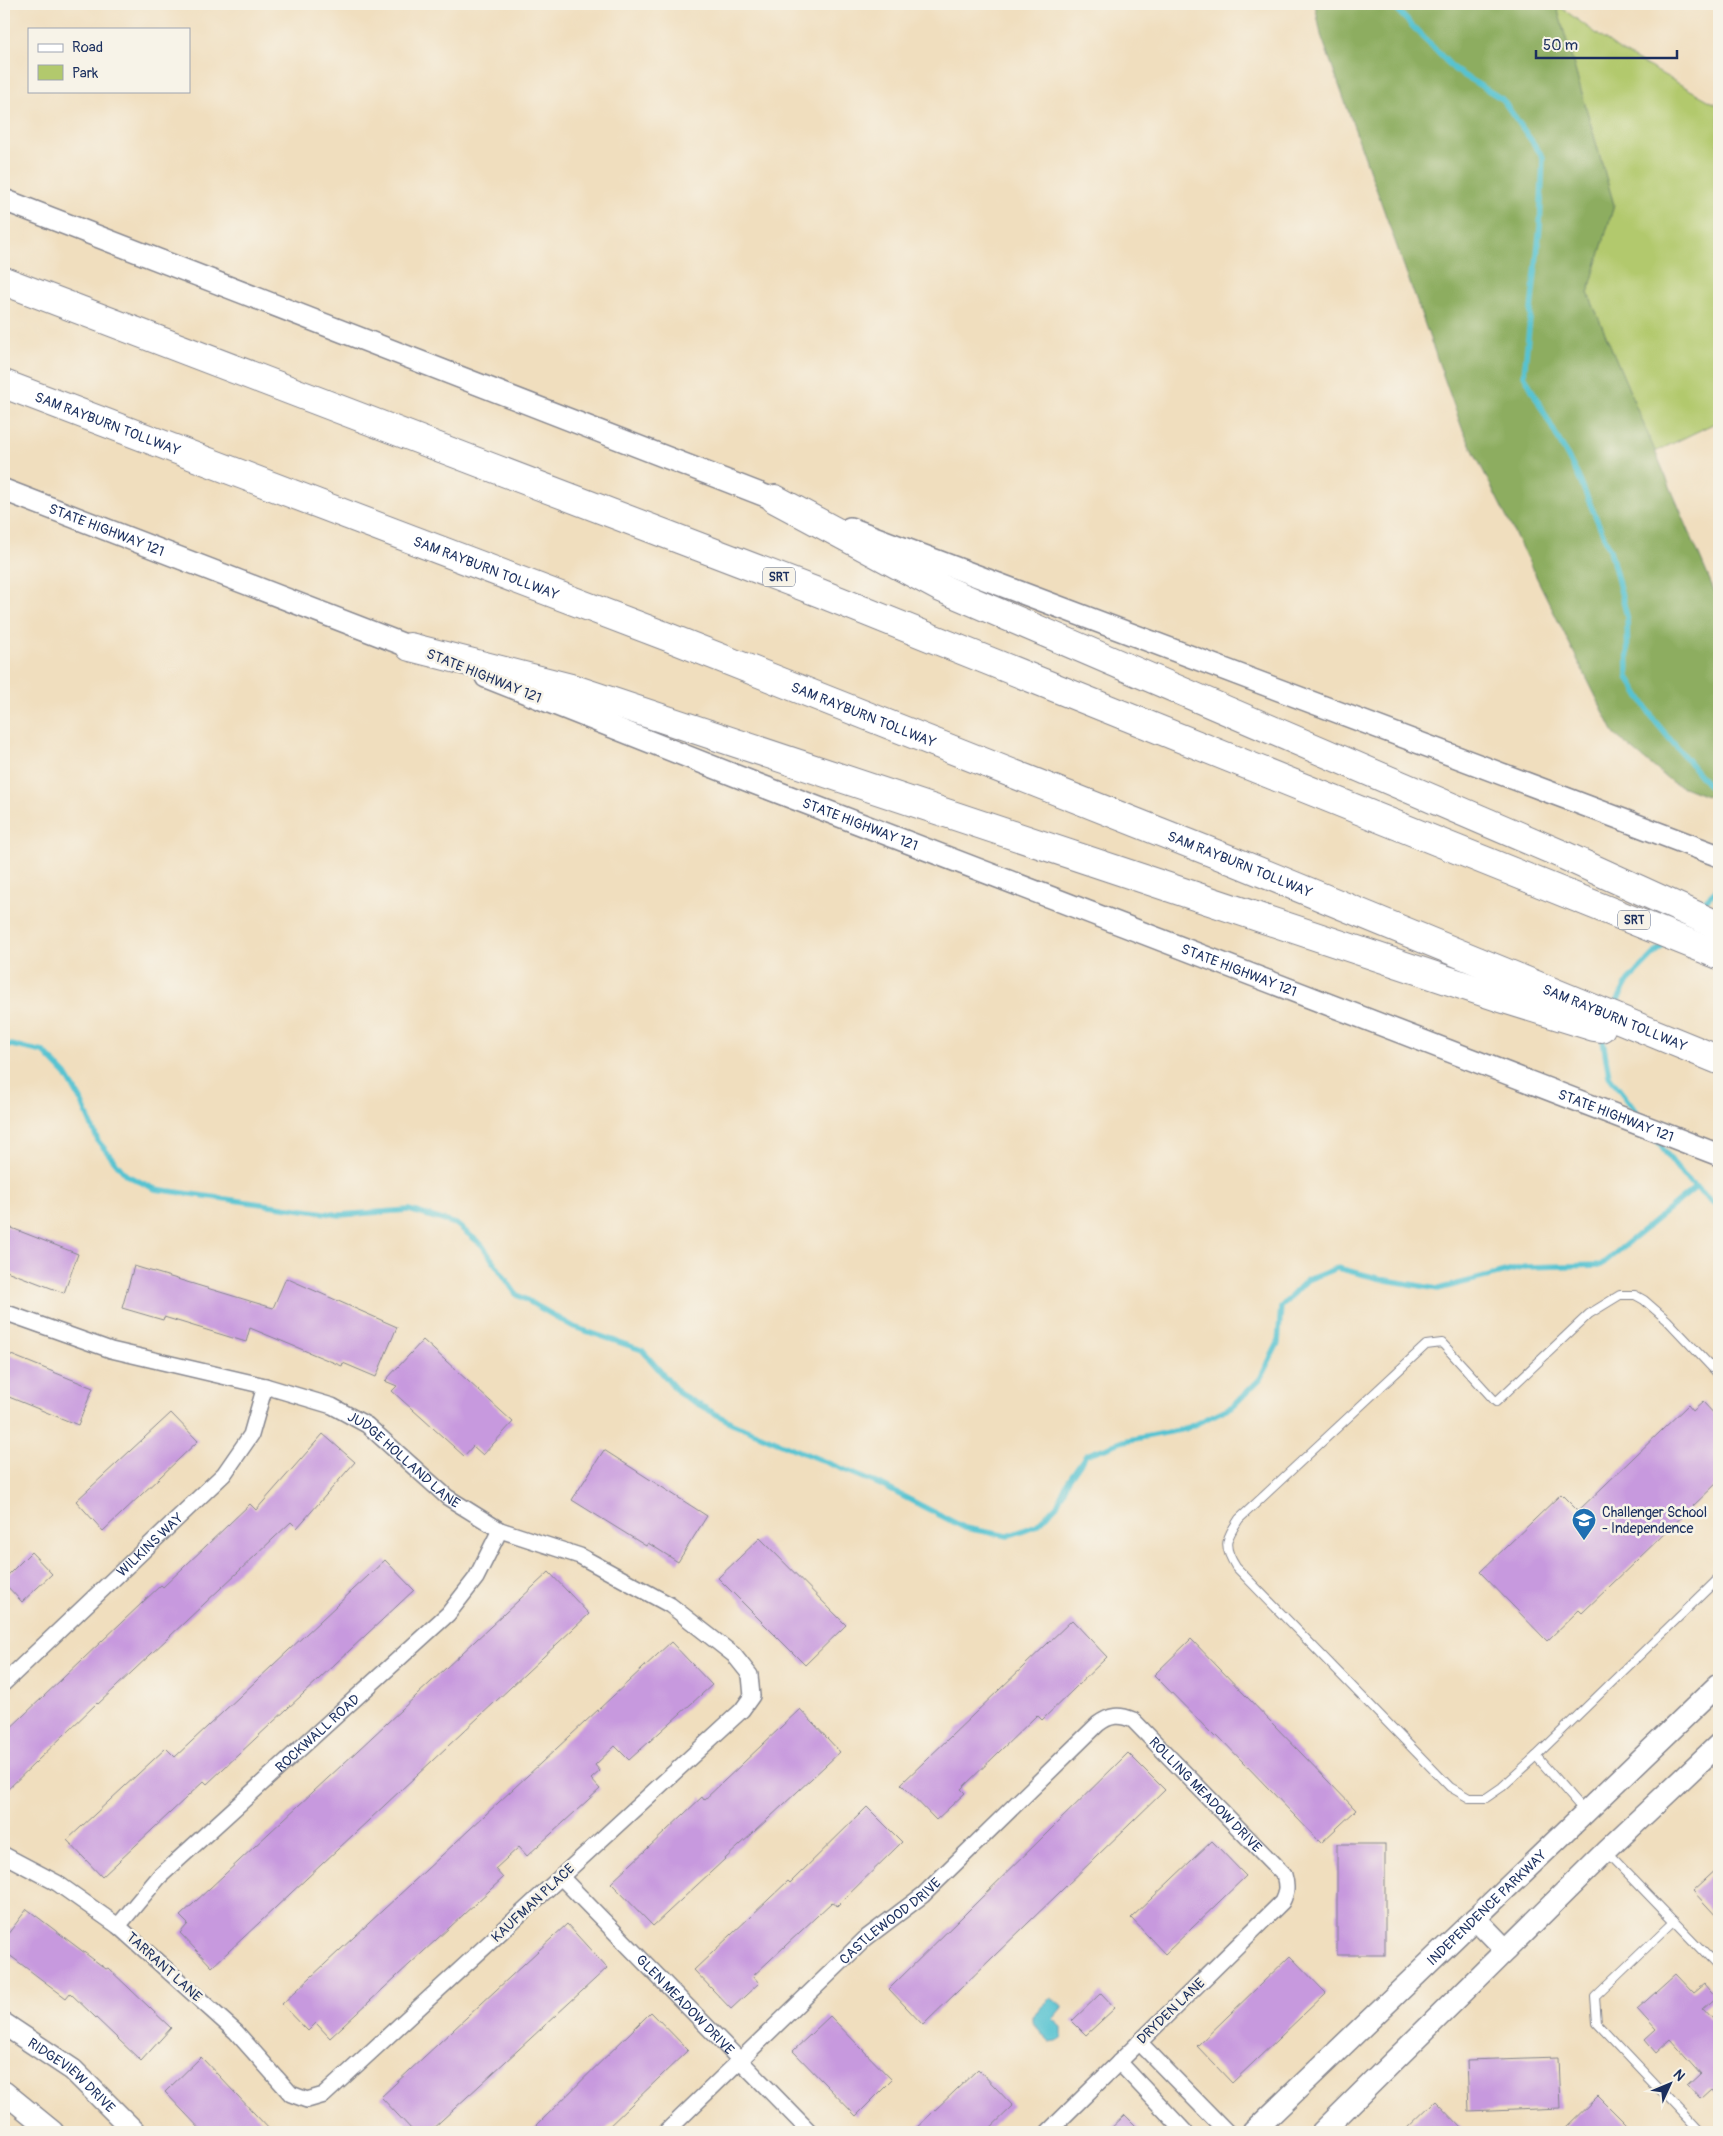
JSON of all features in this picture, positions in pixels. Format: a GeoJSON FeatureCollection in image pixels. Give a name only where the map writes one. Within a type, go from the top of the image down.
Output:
{"type":"FeatureCollection","features":[{"type":"Feature","properties":{"kind":"highway","name":"SRT"},"geometry":{"type":"LineString","coordinates":[[4,281],[820,593],[1719,955]]}},
{"type":"Feature","properties":{"kind":"highway","name":"SAM RAYBURN TOLLWAY"},"geometry":{"type":"LineString","coordinates":[[4,384],[677,640],[1236,862],[1594,1027],[1648,1030],[1719,1060]]}},
{"type":"Feature","properties":{"kind":"highway"},"geometry":{"type":"LineString","coordinates":[[775,499],[940,588],[1561,854],[1719,926]]}},
{"type":"Feature","properties":{"kind":"highway"},"geometry":{"type":"LineString","coordinates":[[410,646],[571,688],[1507,987]]}},
{"type":"Feature","properties":{"kind":"main road"},"geometry":{"type":"LineString","coordinates":[[4,200],[775,499],[1719,856]]}},
{"type":"Feature","properties":{"kind":"main road","name":"STATE HIGHWAY 121"},"geometry":{"type":"LineString","coordinates":[[4,490],[410,646],[763,786],[1719,1155]]}},
{"type":"Feature","properties":{"kind":"main road","name":"INDEPENDENCE PARKWAY"},"geometry":{"type":"LineString","coordinates":[[1254,2132],[1719,1684]]}},
{"type":"Feature","properties":{"kind":"main road"},"geometry":{"type":"LineString","coordinates":[[1322,2132],[1606,1851],[1719,1744]]}},
{"type":"Feature","properties":{"kind":"main road"},"geometry":{"type":"LineString","coordinates":[[1475,1918],[1506,1950]]}},
{"type":"Feature","properties":{"kind":"main road","name":"RIDGEVIEW DRIVE"},"geometry":{"type":"LineString","coordinates":[[4,2024],[73,2070],[135,2132]]}},
{"type":"Feature","properties":{"kind":"main road"},"geometry":{"type":"LineString","coordinates":[[4,2092],[53,2132]]}},
{"type":"Feature","properties":{"kind":"street","name":"JUDGE HOLLAND LANE"},"geometry":{"type":"LineString","coordinates":[[4,1312],[111,1350],[265,1386],[332,1406],[367,1425],[447,1496],[500,1530],[580,1556],[670,1605],[734,1655],[750,1675],[752,1696]]}},
{"type":"Feature","properties":{"kind":"street","name":"WILKINS WAY"},"geometry":{"type":"LineString","coordinates":[[4,1683],[224,1474],[251,1435],[265,1386]]}},
{"type":"Feature","properties":{"kind":"street","name":"ROCKWALL ROAD"},"geometry":{"type":"LineString","coordinates":[[118,1926],[159,1877],[448,1614],[476,1578],[500,1530]]}},
{"type":"Feature","properties":{"kind":"street","name":"KAUFMAN PLACE"},"geometry":{"type":"LineString","coordinates":[[307,2100],[324,2095],[742,1710],[752,1696]]}},
{"type":"Feature","properties":{"kind":"street","name":"ROLLING MEADOW DRIVE"},"geometry":{"type":"LineString","coordinates":[[1115,1715],[1133,1720],[1284,1875],[1286,1886]]}},
{"type":"Feature","properties":{"kind":"street","name":"CASTLEWOOD DRIVE"},"geometry":{"type":"LineString","coordinates":[[666,2132],[866,1938],[923,1895],[1098,1724],[1115,1715]]}},
{"type":"Feature","properties":{"kind":"street","name":"TARRANT LANE"},"geometry":{"type":"LineString","coordinates":[[4,1855],[57,1883],[118,1926],[236,2032],[292,2094],[307,2100]]}},
{"type":"Feature","properties":{"kind":"street","name":"GLEN MEADOW DRIVE"},"geometry":{"type":"LineString","coordinates":[[561,1877],[810,2132]]}},
{"type":"Feature","properties":{"kind":"street","name":"DRYDEN LANE"},"geometry":{"type":"LineString","coordinates":[[1048,2132],[1282,1902],[1286,1894],[1286,1886]]}},
{"type":"Feature","properties":{"kind":"street"},"geometry":{"type":"LineString","coordinates":[[1139,2042],[1227,2132]]}},
{"type":"Feature","properties":{"kind":"street"},"geometry":{"type":"LineString","coordinates":[[1119,2062],[1185,2132]]}},
{"type":"Feature","properties":{"kind":"lane"},"geometry":{"type":"LineString","coordinates":[[1719,1375],[1668,1320],[1635,1295],[1620,1295],[1589,1314],[1496,1402],[1442,1343],[1426,1344],[1239,1519],[1226,1538],[1228,1554],[1236,1567],[1450,1788],[1469,1798],[1486,1798],[1502,1787],[1719,1578]]}},
{"type":"Feature","properties":{"kind":"lane"},"geometry":{"type":"LineString","coordinates":[[1536,1756],[1585,1812]]}},
{"type":"Feature","properties":{"kind":"lane"},"geometry":{"type":"LineString","coordinates":[[1606,1851],[1719,1968]]}},
{"type":"Feature","properties":{"kind":"lane"},"geometry":{"type":"LineString","coordinates":[[1674,1921],[1595,1997],[1597,2023],[1700,2132],[1704,2132]]}},
{"type":"Feature","properties":{"kind":"green space"},"geometry":{"type":"Polygon","coordinates":[[[1315,4],[1556,4],[1614,205],[1588,293],[1719,602],[1719,801],[1673,783],[1615,735],[1462,428],[1321,35],[1315,4]]]}},
{"type":"Feature","properties":{"kind":"green space"},"geometry":{"type":"Polygon","coordinates":[[[1556,4],[1619,50],[1719,106],[1719,421],[1655,452],[1588,293],[1614,205],[1556,4]]]}},
{"type":"Feature","properties":{"kind":"water"},"geometry":{"type":"Polygon","coordinates":[[[1051,1998],[1062,2006],[1053,2019],[1062,2027],[1062,2037],[1057,2041],[1050,2042],[1032,2022],[1032,2016],[1051,1998]]]}},
{"type":"Feature","properties":{"kind":"building"},"geometry":{"type":"Polygon","coordinates":[[[4,1225],[78,1254],[64,1293],[4,1270],[4,1225]]]}},
{"type":"Feature","properties":{"kind":"building"},"geometry":{"type":"Polygon","coordinates":[[[134,1266],[273,1308],[286,1278],[397,1327],[376,1377],[343,1363],[342,1366],[250,1328],[246,1342],[164,1317],[163,1320],[122,1308],[134,1266]]]}},
{"type":"Feature","properties":{"kind":"building"},"geometry":{"type":"Polygon","coordinates":[[[423,1340],[513,1422],[483,1455],[473,1446],[464,1456],[392,1391],[397,1386],[385,1381],[423,1340]]]}},
{"type":"Feature","properties":{"kind":"building"},"geometry":{"type":"Polygon","coordinates":[[[4,1352],[93,1388],[78,1425],[4,1395],[4,1352]]]}},
{"type":"Feature","properties":{"kind":"building","name":"Challenger School - Independence"},"geometry":{"type":"Polygon","coordinates":[[[1703,1402],[1719,1419],[1719,1481],[1582,1613],[1579,1610],[1547,1641],[1480,1572],[1561,1494],[1578,1511],[1688,1405],[1693,1411],[1703,1402]]]}},
{"type":"Feature","properties":{"kind":"building"},"geometry":{"type":"Polygon","coordinates":[[[171,1413],[198,1441],[103,1531],[76,1501],[171,1413]]]}},
{"type":"Feature","properties":{"kind":"building"},"geometry":{"type":"Polygon","coordinates":[[[323,1434],[355,1462],[297,1528],[291,1522],[97,1703],[4,1793],[4,1734],[161,1585],[163,1587],[250,1504],[256,1510],[323,1434]]]}},
{"type":"Feature","properties":{"kind":"building"},"geometry":{"type":"Polygon","coordinates":[[[604,1450],[707,1516],[678,1562],[648,1543],[646,1546],[572,1500],[604,1450]]]}},
{"type":"Feature","properties":{"kind":"building"},"geometry":{"type":"Polygon","coordinates":[[[760,1538],[846,1625],[805,1665],[718,1578],[760,1538]]]}},
{"type":"Feature","properties":{"kind":"building"},"geometry":{"type":"Polygon","coordinates":[[[31,1552],[52,1574],[22,1602],[4,1583],[4,1579],[31,1552]]]}},
{"type":"Feature","properties":{"kind":"building"},"geometry":{"type":"Polygon","coordinates":[[[385,1560],[414,1590],[207,1784],[204,1781],[102,1877],[67,1840],[166,1748],[175,1757],[385,1560]]]}},
{"type":"Feature","properties":{"kind":"building"},"geometry":{"type":"Polygon","coordinates":[[[549,1572],[589,1614],[212,1967],[180,1933],[188,1924],[180,1916],[549,1572]]]}},
{"type":"Feature","properties":{"kind":"building"},"geometry":{"type":"Polygon","coordinates":[[[1072,1620],[1107,1657],[1042,1720],[1037,1715],[961,1789],[965,1793],[936,1820],[901,1784],[1072,1620]]]}},
{"type":"Feature","properties":{"kind":"building"},"geometry":{"type":"Polygon","coordinates":[[[1191,1639],[1356,1810],[1321,1843],[1217,1735],[1215,1737],[1154,1675],[1191,1639]]]}},
{"type":"Feature","properties":{"kind":"building"},"geometry":{"type":"Polygon","coordinates":[[[671,1642],[712,1685],[629,1760],[615,1746],[595,1765],[600,1771],[591,1779],[600,1789],[527,1856],[519,1847],[495,1869],[503,1878],[330,2038],[316,2023],[308,2031],[282,2004],[671,1642]]]}},
{"type":"Feature","properties":{"kind":"building"},"geometry":{"type":"Polygon","coordinates":[[[800,1709],[840,1752],[653,1926],[611,1883],[702,1797],[704,1800],[800,1709]]]}},
{"type":"Feature","properties":{"kind":"building"},"geometry":{"type":"Polygon","coordinates":[[[1128,1753],[1165,1790],[923,2025],[889,1989],[1128,1753]]]}},
{"type":"Feature","properties":{"kind":"building"},"geometry":{"type":"Polygon","coordinates":[[[867,1807],[902,1842],[837,1906],[832,1902],[753,1976],[759,1983],[731,2009],[694,1970],[788,1881],[790,1883],[867,1807]]]}},
{"type":"Feature","properties":{"kind":"building"},"geometry":{"type":"Polygon","coordinates":[[[1212,1841],[1246,1876],[1165,1954],[1131,1918],[1212,1841]]]}},
{"type":"Feature","properties":{"kind":"building"},"geometry":{"type":"Polygon","coordinates":[[[1337,1844],[1385,1844],[1385,1955],[1337,1955],[1337,1844]]]}},
{"type":"Feature","properties":{"kind":"building"},"geometry":{"type":"Polygon","coordinates":[[[1719,1867],[1719,1919],[1693,1891],[1719,1867]]]}},
{"type":"Feature","properties":{"kind":"building"},"geometry":{"type":"Polygon","coordinates":[[[27,1909],[106,1969],[108,1968],[171,2028],[141,2061],[70,1993],[66,1998],[4,1951],[4,1939],[27,1909]]]}},
{"type":"Feature","properties":{"kind":"building"},"geometry":{"type":"Polygon","coordinates":[[[567,1924],[607,1968],[429,2132],[414,2132],[381,2097],[567,1924]]]}},
{"type":"Feature","properties":{"kind":"building"},"geometry":{"type":"Polygon","coordinates":[[[1290,1956],[1326,1993],[1232,2083],[1197,2046],[1290,1956]]]}},
{"type":"Feature","properties":{"kind":"building"},"geometry":{"type":"Polygon","coordinates":[[[1676,1974],[1694,1993],[1705,1984],[1716,1997],[1702,2009],[1719,2028],[1719,2097],[1711,2088],[1700,2098],[1688,2085],[1701,2073],[1671,2039],[1656,2053],[1645,2040],[1656,2030],[1637,2009],[1676,1974]]]}},
{"type":"Feature","properties":{"kind":"building"},"geometry":{"type":"Polygon","coordinates":[[[1101,1993],[1115,2008],[1086,2035],[1072,2021],[1101,1993]]]}},
{"type":"Feature","properties":{"kind":"building"},"geometry":{"type":"Polygon","coordinates":[[[651,2012],[688,2050],[603,2132],[530,2132],[651,2012]]]}},
{"type":"Feature","properties":{"kind":"building"},"geometry":{"type":"Polygon","coordinates":[[[830,2016],[892,2080],[856,2116],[793,2051],[830,2016]]]}},
{"type":"Feature","properties":{"kind":"building"},"geometry":{"type":"Polygon","coordinates":[[[201,2057],[272,2132],[203,2132],[165,2092],[201,2057]]]}},
{"type":"Feature","properties":{"kind":"building"},"geometry":{"type":"Polygon","coordinates":[[[1558,2057],[1560,2108],[1469,2112],[1467,2060],[1558,2057]]]}},
{"type":"Feature","properties":{"kind":"building"},"geometry":{"type":"Polygon","coordinates":[[[978,2069],[1013,2106],[986,2132],[912,2132],[978,2069]]]}},
{"type":"Feature","properties":{"kind":"building"},"geometry":{"type":"Polygon","coordinates":[[[1598,2096],[1634,2132],[1561,2132],[1598,2096]]]}},
{"type":"Feature","properties":{"kind":"building"},"geometry":{"type":"Polygon","coordinates":[[[1435,2101],[1465,2132],[1403,2132],[1435,2101]]]}},
{"type":"Feature","properties":{"kind":"building"},"geometry":{"type":"Polygon","coordinates":[[[1125,2115],[1142,2132],[1107,2132],[1125,2115]]]}},
{"type":"Feature","properties":{"kind":"waterway"},"geometry":{"type":"LineString","coordinates":[[1393,4],[1455,70],[1502,99],[1543,157],[1540,227],[1524,375],[1578,476],[1610,550],[1627,616],[1628,677],[1654,720],[1719,798]]}},
{"type":"Feature","properties":{"kind":"waterway"},"geometry":{"type":"LineString","coordinates":[[1698,908],[1719,887]]}},
{"type":"Feature","properties":{"kind":"waterway"},"geometry":{"type":"LineString","coordinates":[[1613,1009],[1628,981],[1666,942]]}},
{"type":"Feature","properties":{"kind":"waterway"},"geometry":{"type":"LineString","coordinates":[[1602,1035],[1609,1076],[1640,1117]]}},
{"type":"Feature","properties":{"kind":"waterway"},"geometry":{"type":"LineString","coordinates":[[4,1046],[11,1045],[44,1052],[66,1075],[81,1100],[98,1141],[126,1175],[155,1189],[340,1215],[409,1210],[456,1224],[482,1245],[516,1294],[574,1327],[642,1350],[680,1394],[732,1423],[881,1485],[965,1528],[1008,1536],[1037,1525],[1057,1505],[1068,1481],[1086,1455],[1124,1441],[1185,1429],[1233,1406],[1260,1379],[1278,1343],[1281,1307],[1307,1280],[1337,1268],[1386,1280],[1438,1289],[1525,1267],[1601,1265],[1696,1187]]}},
{"type":"Feature","properties":{"kind":"waterway"},"geometry":{"type":"LineString","coordinates":[[1654,1137],[1683,1176],[1719,1208]]}},
{"type":"Feature","properties":{"kind":"place","name":"Challenger School - Independence"},"geometry":{"type":"Point","coordinates":[1584,1541]}}]}
